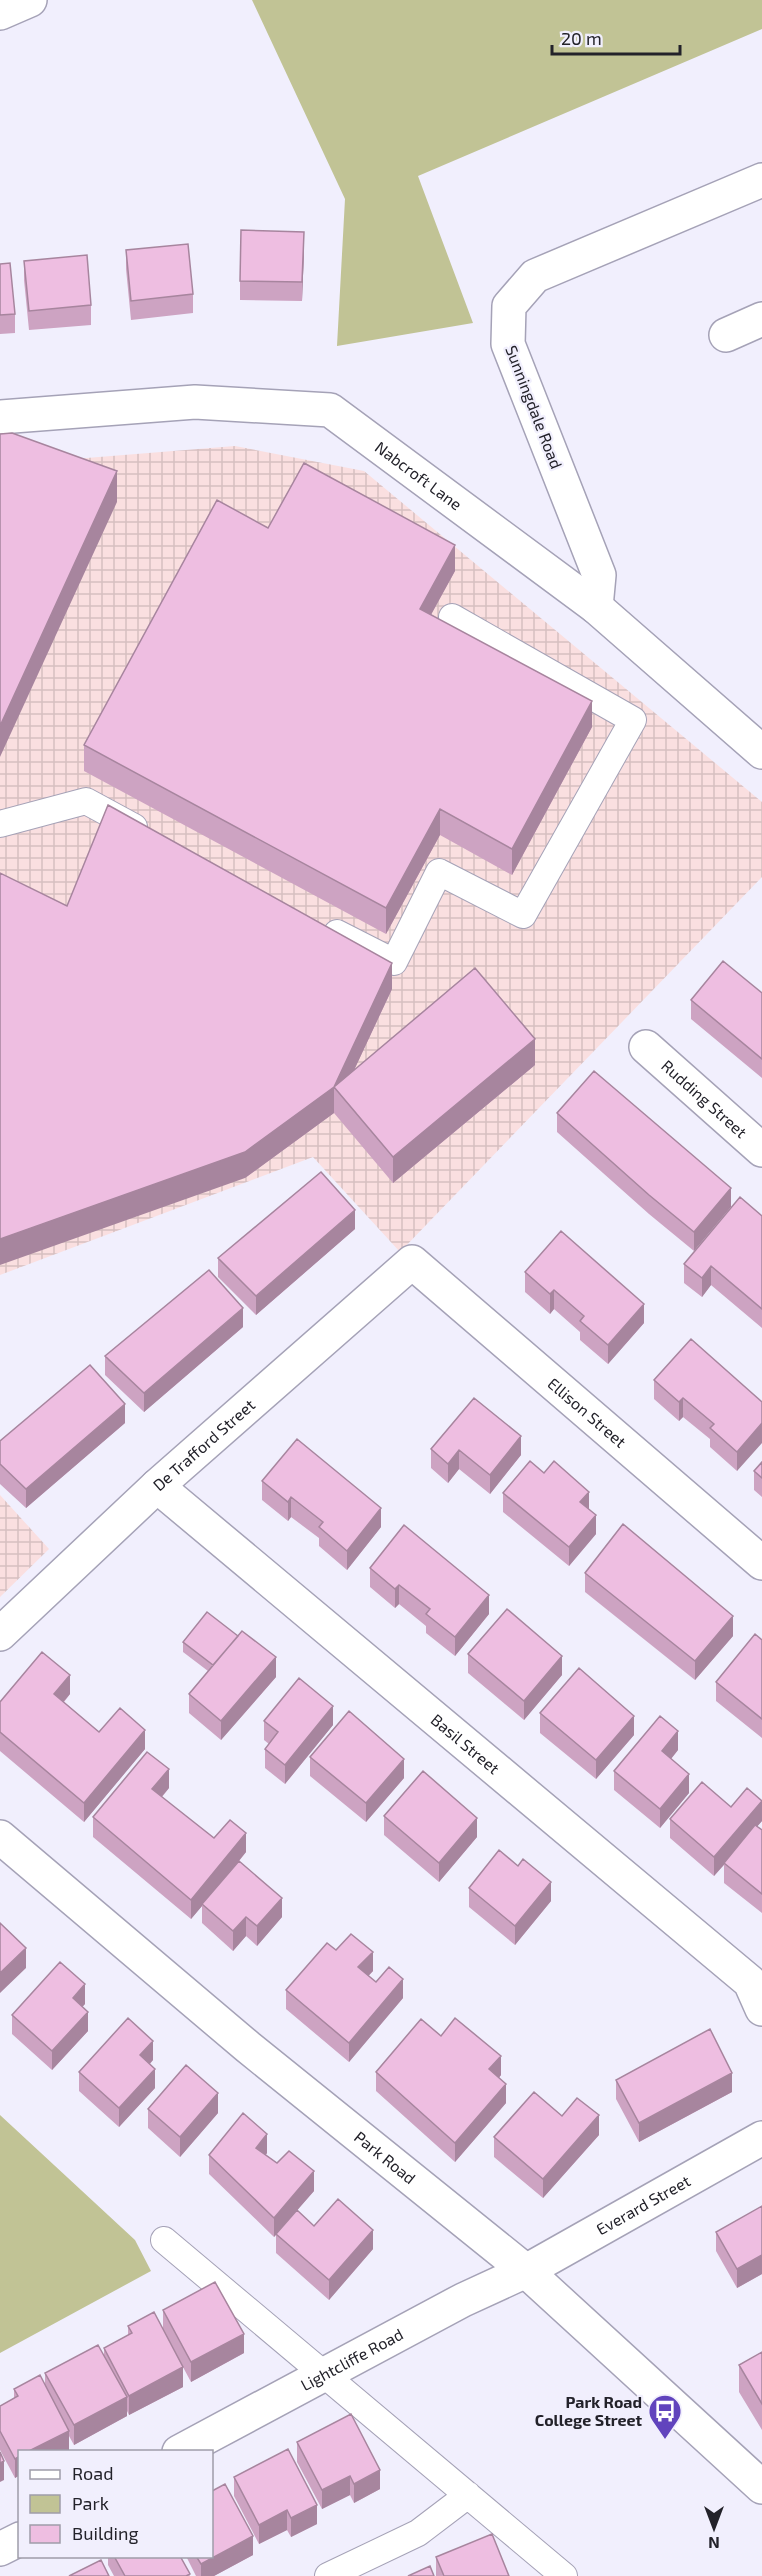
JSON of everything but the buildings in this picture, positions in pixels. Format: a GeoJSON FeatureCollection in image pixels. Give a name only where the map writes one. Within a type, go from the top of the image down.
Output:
{"type":"FeatureCollection","features":[{"type":"Feature","properties":{"kind":"street"},"geometry":{"type":"LineString","coordinates":[[0,13],[30,0]]}},
{"type":"Feature","properties":{"kind":"street","name":"Sunningdale Road"},"geometry":{"type":"LineString","coordinates":[[596,607],[598,574],[508,344],[509,306],[535,276],[762,180]]}},
{"type":"Feature","properties":{"kind":"street"},"geometry":{"type":"LineString","coordinates":[[726,334],[762,320]]}},
{"type":"Feature","properties":{"kind":"street","name":"Nabcroft Lane"},"geometry":{"type":"LineString","coordinates":[[0,417],[195,402],[330,410],[596,607],[762,752]]}},
{"type":"Feature","properties":{"kind":"street","name":"Rudding Street"},"geometry":{"type":"LineString","coordinates":[[646,1047],[762,1150]]}},
{"type":"Feature","properties":{"kind":"street","name":"De Trafford Street"},"geometry":{"type":"LineString","coordinates":[[0,1634],[157,1486],[412,1262]]}},
{"type":"Feature","properties":{"kind":"street","name":"Ellison Street"},"geometry":{"type":"LineString","coordinates":[[412,1262],[762,1563]]}},
{"type":"Feature","properties":{"kind":"street","name":"Basil Street"},"geometry":{"type":"LineString","coordinates":[[157,1486],[750,1982],[762,2009]]}},
{"type":"Feature","properties":{"kind":"street","name":"Park Road"},"geometry":{"type":"LineString","coordinates":[[0,1837],[248,2047],[526,2271],[762,2487]]}},
{"type":"Feature","properties":{"kind":"street","name":"Everard Street"},"geometry":{"type":"LineString","coordinates":[[526,2271],[762,2138]]}},
{"type":"Feature","properties":{"kind":"street","name":"Lightcliffe Road"},"geometry":{"type":"LineString","coordinates":[[182,2450],[323,2373],[464,2300],[526,2271]]}},
{"type":"Feature","properties":{"kind":"street"},"geometry":{"type":"LineString","coordinates":[[0,2549],[18,2540]]}},
{"type":"Feature","properties":{"kind":"lane"},"geometry":{"type":"LineString","coordinates":[[319,923],[394,962],[439,872],[523,915],[633,720],[452,617]]}},
{"type":"Feature","properties":{"kind":"lane"},"geometry":{"type":"LineString","coordinates":[[0,824],[86,801],[160,840]]}},
{"type":"Feature","properties":{"kind":"lane"},"geometry":{"type":"LineString","coordinates":[[164,2240],[564,2576]]}},
{"type":"Feature","properties":{"kind":"lane"},"geometry":{"type":"LineString","coordinates":[[328,2576],[418,2533],[468,2495]]}},
{"type":"Feature","properties":{"kind":"shaded area"},"geometry":{"type":"Polygon","coordinates":[[[235,446],[364,471],[762,802],[762,877],[400,1252],[313,1157],[0,1275],[0,465],[235,446]]]}},
{"type":"Feature","properties":{"kind":"shaded area"},"geometry":{"type":"Polygon","coordinates":[[[0,1495],[49,1549],[0,1597],[0,1495]]]}},
{"type":"Feature","properties":{"kind":"green space"},"geometry":{"type":"Polygon","coordinates":[[[252,0],[762,0],[762,29],[418,176],[473,323],[337,346],[345,199],[252,0]]]}},
{"type":"Feature","properties":{"kind":"green space"},"geometry":{"type":"Polygon","coordinates":[[[0,2115],[135,2240],[151,2271],[0,2353],[0,2115]]]}},
{"type":"Feature","properties":{"kind":"place","name":"Park Road College Street"},"geometry":{"type":"Point","coordinates":[665,2440]}}]}
